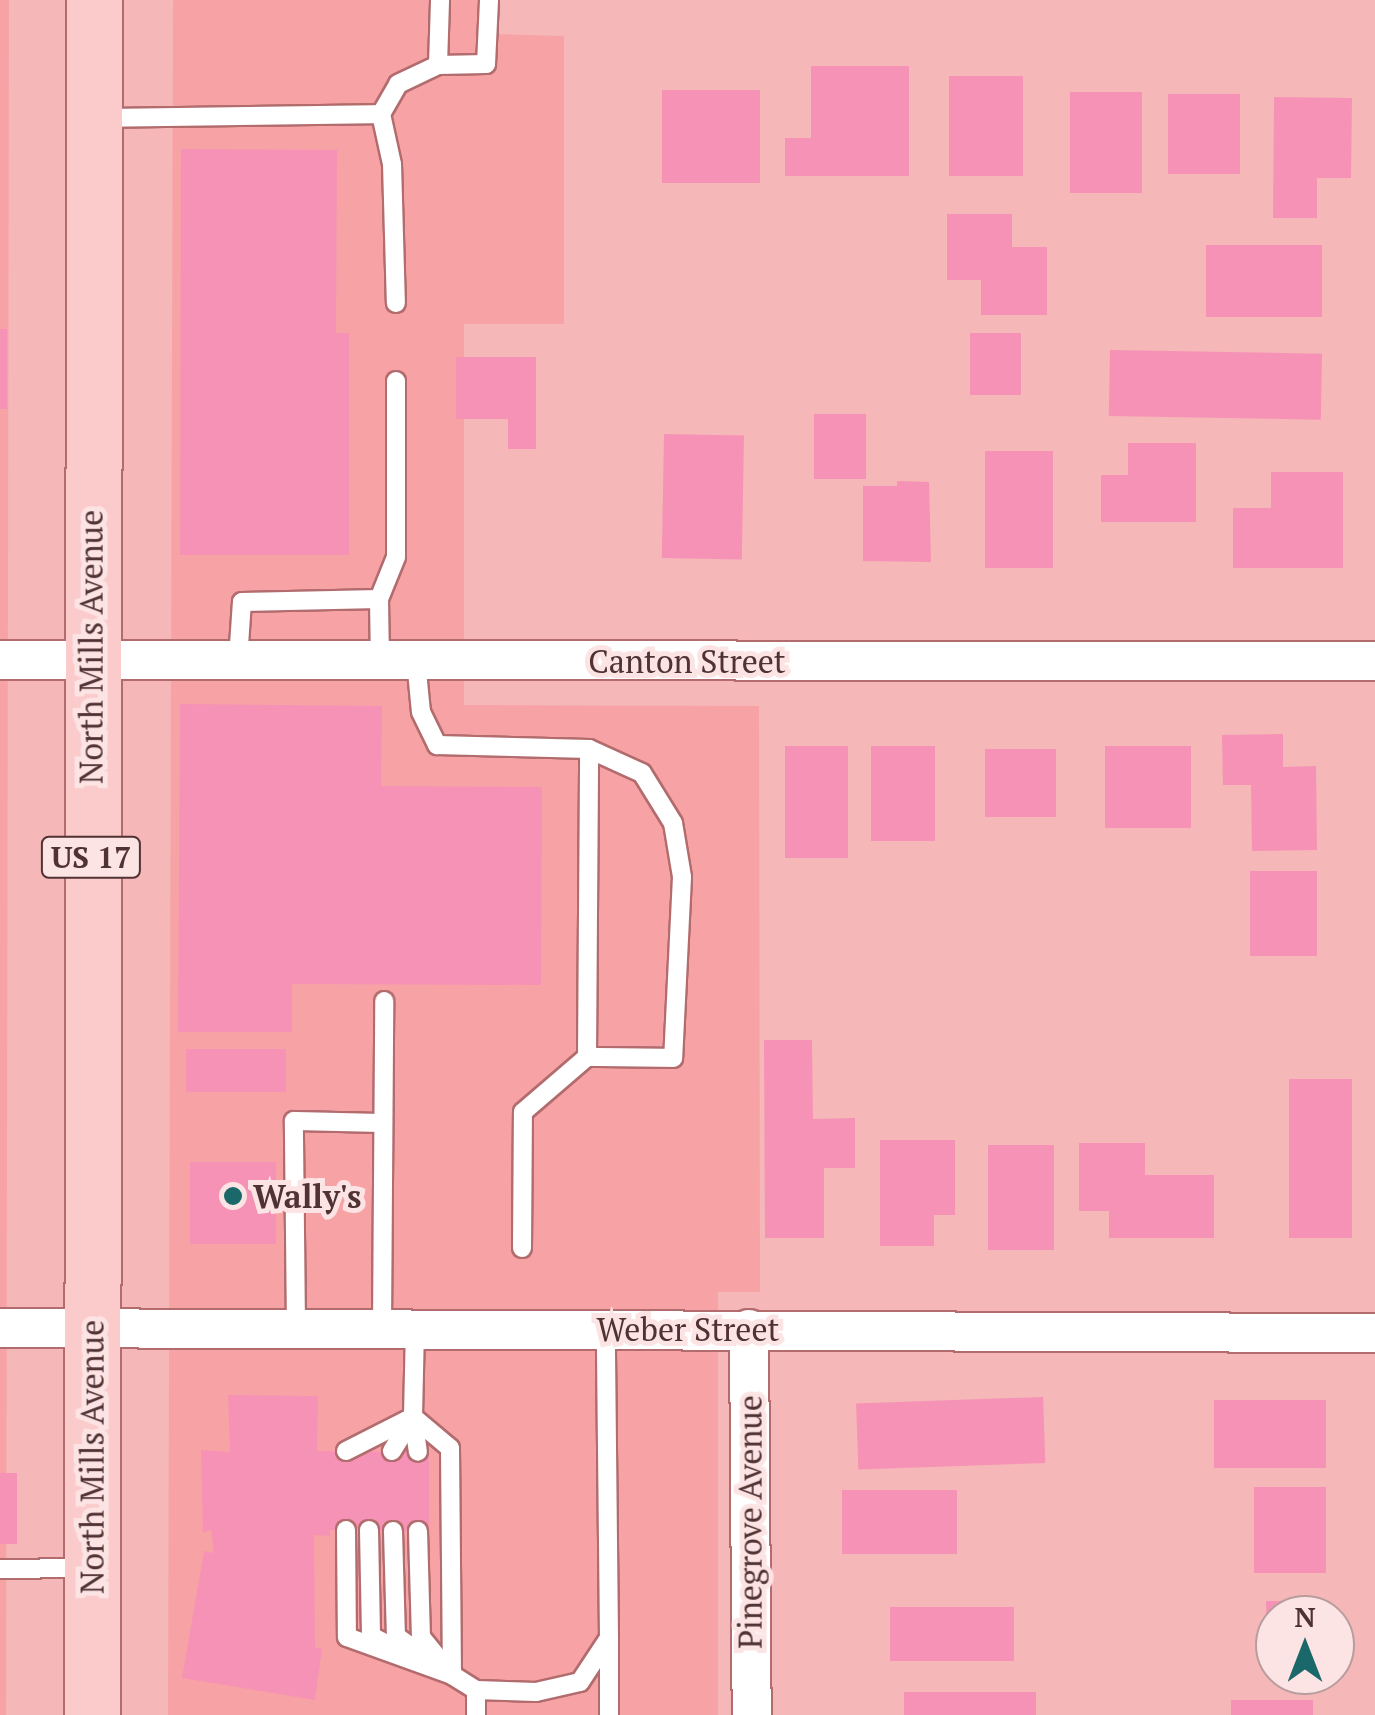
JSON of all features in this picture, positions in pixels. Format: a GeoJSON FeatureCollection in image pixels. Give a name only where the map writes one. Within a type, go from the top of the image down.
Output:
{"type":"FeatureCollection","features":[{"type":"Feature","properties":{"kind":"main road","name":"North Mills Avenue"},"geometry":{"type":"LineString","coordinates":[[92,1715],[94,0]]}},
{"type":"Feature","properties":{"kind":"street","name":"Canton Street"},"geometry":{"type":"LineString","coordinates":[[0,660],[1375,661]]}},
{"type":"Feature","properties":{"kind":"street","name":"Weber Street"},"geometry":{"type":"LineString","coordinates":[[0,1328],[1375,1333]]}},
{"type":"Feature","properties":{"kind":"street","name":"Pinegrove Avenue"},"geometry":{"type":"LineString","coordinates":[[748,1329],[752,1715]]}},
{"type":"Feature","properties":{"kind":"lane"},"geometry":{"type":"LineString","coordinates":[[438,65],[440,0]]}},
{"type":"Feature","properties":{"kind":"lane"},"geometry":{"type":"LineString","coordinates":[[396,303],[392,164],[381,114],[398,84],[438,65],[486,64],[490,0]]}},
{"type":"Feature","properties":{"kind":"lane"},"geometry":{"type":"LineString","coordinates":[[94,118],[381,114]]}},
{"type":"Feature","properties":{"kind":"lane"},"geometry":{"type":"LineString","coordinates":[[396,381],[396,557],[379,599],[398,661],[437,745],[589,749],[642,773],[674,822],[682,877],[674,1058],[587,1057],[523,1112],[522,1248]]}},
{"type":"Feature","properties":{"kind":"lane"},"geometry":{"type":"LineString","coordinates":[[238,660],[242,602],[379,599]]}},
{"type":"Feature","properties":{"kind":"lane"},"geometry":{"type":"LineString","coordinates":[[587,1057],[589,749]]}},
{"type":"Feature","properties":{"kind":"lane"},"geometry":{"type":"LineString","coordinates":[[384,1001],[382,1123],[398,1328],[418,1452]]}},
{"type":"Feature","properties":{"kind":"lane"},"geometry":{"type":"LineString","coordinates":[[296,1328],[294,1121],[382,1123]]}},
{"type":"Feature","properties":{"kind":"lane"},"geometry":{"type":"LineString","coordinates":[[606,1329],[609,1715]]}},
{"type":"Feature","properties":{"kind":"lane"},"geometry":{"type":"LineString","coordinates":[[346,1451],[413,1417]]}},
{"type":"Feature","properties":{"kind":"lane"},"geometry":{"type":"LineString","coordinates":[[368,1452],[413,1417]]}},
{"type":"Feature","properties":{"kind":"lane"},"geometry":{"type":"LineString","coordinates":[[392,1452],[413,1417]]}},
{"type":"Feature","properties":{"kind":"lane"},"geometry":{"type":"LineString","coordinates":[[413,1417],[450,1448],[452,1675]]}},
{"type":"Feature","properties":{"kind":"lane"},"geometry":{"type":"LineString","coordinates":[[346,1530],[347,1637],[452,1675]]}},
{"type":"Feature","properties":{"kind":"lane"},"geometry":{"type":"LineString","coordinates":[[369,1530],[371,1636],[452,1675]]}},
{"type":"Feature","properties":{"kind":"lane"},"geometry":{"type":"LineString","coordinates":[[393,1531],[396,1636],[476,1690],[536,1692],[580,1682],[609,1638]]}},
{"type":"Feature","properties":{"kind":"lane"},"geometry":{"type":"LineString","coordinates":[[418,1531],[421,1637],[452,1675]]}},
{"type":"Feature","properties":{"kind":"lane"},"geometry":{"type":"LineString","coordinates":[[0,1569],[92,1568]]}},
{"type":"Feature","properties":{"kind":"lane"},"geometry":{"type":"LineString","coordinates":[[476,1690],[476,1715]]}},
{"type":"Feature","properties":{"kind":"shaded area"},"geometry":{"type":"Polygon","coordinates":[[[0,0],[9,0],[6,1715],[0,1715],[0,0]]]}},
{"type":"Feature","properties":{"kind":"shaded area"},"geometry":{"type":"Polygon","coordinates":[[[173,0],[490,0],[491,34],[564,36],[564,324],[464,324],[464,705],[759,706],[760,1292],[718,1292],[718,1715],[168,1715],[173,0]]]}},
{"type":"Feature","properties":{"kind":"building"},"geometry":{"type":"Polygon","coordinates":[[[811,66],[909,66],[909,176],[785,176],[785,138],[811,138],[811,66]]]}},
{"type":"Feature","properties":{"kind":"building"},"geometry":{"type":"Polygon","coordinates":[[[949,76],[1023,76],[1023,176],[949,176],[949,76]]]}},
{"type":"Feature","properties":{"kind":"building"},"geometry":{"type":"Polygon","coordinates":[[[662,90],[760,90],[760,183],[662,183],[662,90]]]}},
{"type":"Feature","properties":{"kind":"building"},"geometry":{"type":"Polygon","coordinates":[[[1070,92],[1142,92],[1142,193],[1070,193],[1070,92]]]}},
{"type":"Feature","properties":{"kind":"building"},"geometry":{"type":"Polygon","coordinates":[[[1168,94],[1240,94],[1240,174],[1168,174],[1168,94]]]}},
{"type":"Feature","properties":{"kind":"building"},"geometry":{"type":"Polygon","coordinates":[[[1274,97],[1352,98],[1351,178],[1317,178],[1317,218],[1273,218],[1274,97]]]}},
{"type":"Feature","properties":{"kind":"building"},"geometry":{"type":"Polygon","coordinates":[[[181,149],[337,150],[336,333],[349,333],[349,555],[180,555],[181,149]]]}},
{"type":"Feature","properties":{"kind":"building"},"geometry":{"type":"Polygon","coordinates":[[[947,214],[1012,214],[1012,247],[1047,247],[1047,315],[981,315],[981,280],[947,280],[947,214]]]}},
{"type":"Feature","properties":{"kind":"building"},"geometry":{"type":"Polygon","coordinates":[[[1206,245],[1322,245],[1322,317],[1206,317],[1206,245]]]}},
{"type":"Feature","properties":{"kind":"building"},"geometry":{"type":"Polygon","coordinates":[[[0,329],[7,329],[7,409],[0,409],[0,329]]]}},
{"type":"Feature","properties":{"kind":"building"},"geometry":{"type":"Polygon","coordinates":[[[970,333],[1021,333],[1021,395],[970,395],[970,333]]]}},
{"type":"Feature","properties":{"kind":"building"},"geometry":{"type":"Polygon","coordinates":[[[1110,350],[1322,354],[1321,420],[1109,416],[1110,350]]]}},
{"type":"Feature","properties":{"kind":"building"},"geometry":{"type":"Polygon","coordinates":[[[456,357],[536,357],[536,449],[508,449],[508,419],[456,419],[456,357]]]}},
{"type":"Feature","properties":{"kind":"building"},"geometry":{"type":"Polygon","coordinates":[[[814,414],[866,414],[866,479],[814,479],[814,414]]]}},
{"type":"Feature","properties":{"kind":"building"},"geometry":{"type":"Polygon","coordinates":[[[664,434],[744,435],[742,559],[662,558],[664,434]]]}},
{"type":"Feature","properties":{"kind":"building"},"geometry":{"type":"Polygon","coordinates":[[[1128,443],[1196,443],[1196,522],[1101,522],[1101,475],[1128,475],[1128,443]]]}},
{"type":"Feature","properties":{"kind":"building"},"geometry":{"type":"Polygon","coordinates":[[[985,451],[1053,451],[1053,568],[985,568],[985,451]]]}},
{"type":"Feature","properties":{"kind":"building"},"geometry":{"type":"Polygon","coordinates":[[[1271,472],[1343,472],[1343,568],[1233,568],[1233,508],[1271,508],[1271,472]]]}},
{"type":"Feature","properties":{"kind":"building"},"geometry":{"type":"Polygon","coordinates":[[[897,481],[929,482],[931,562],[863,561],[863,486],[897,486],[897,481]]]}},
{"type":"Feature","properties":{"kind":"building"},"geometry":{"type":"Polygon","coordinates":[[[180,704],[382,706],[381,786],[542,787],[541,985],[292,984],[292,1032],[178,1032],[180,704]]]}},
{"type":"Feature","properties":{"kind":"building"},"geometry":{"type":"Polygon","coordinates":[[[1283,734],[1283,767],[1316,766],[1317,850],[1252,851],[1251,785],[1223,785],[1222,735],[1283,734]]]}},
{"type":"Feature","properties":{"kind":"building"},"geometry":{"type":"Polygon","coordinates":[[[785,746],[848,746],[848,858],[785,858],[785,746]]]}},
{"type":"Feature","properties":{"kind":"building"},"geometry":{"type":"Polygon","coordinates":[[[871,746],[935,746],[935,841],[871,841],[871,746]]]}},
{"type":"Feature","properties":{"kind":"building"},"geometry":{"type":"Polygon","coordinates":[[[1105,746],[1191,746],[1191,828],[1105,828],[1105,746]]]}},
{"type":"Feature","properties":{"kind":"building"},"geometry":{"type":"Polygon","coordinates":[[[985,749],[1056,749],[1056,817],[985,817],[985,749]]]}},
{"type":"Feature","properties":{"kind":"building"},"geometry":{"type":"Polygon","coordinates":[[[1250,871],[1317,871],[1317,956],[1250,956],[1250,871]]]}},
{"type":"Feature","properties":{"kind":"building"},"geometry":{"type":"Polygon","coordinates":[[[764,1040],[812,1040],[813,1119],[855,1118],[855,1168],[824,1168],[824,1238],[765,1238],[764,1040]]]}},
{"type":"Feature","properties":{"kind":"building"},"geometry":{"type":"Polygon","coordinates":[[[186,1049],[286,1049],[286,1092],[186,1092],[186,1049]]]}},
{"type":"Feature","properties":{"kind":"building"},"geometry":{"type":"Polygon","coordinates":[[[1289,1079],[1352,1079],[1352,1238],[1289,1238],[1289,1079]]]}},
{"type":"Feature","properties":{"kind":"building"},"geometry":{"type":"Polygon","coordinates":[[[880,1140],[955,1140],[955,1215],[934,1215],[934,1246],[880,1246],[880,1140]]]}},
{"type":"Feature","properties":{"kind":"building"},"geometry":{"type":"Polygon","coordinates":[[[1079,1143],[1145,1143],[1145,1175],[1214,1175],[1214,1238],[1109,1238],[1109,1211],[1079,1211],[1079,1143]]]}},
{"type":"Feature","properties":{"kind":"building"},"geometry":{"type":"Polygon","coordinates":[[[988,1145],[1054,1145],[1054,1250],[988,1250],[988,1145]]]}},
{"type":"Feature","properties":{"kind":"building"},"geometry":{"type":"Polygon","coordinates":[[[190,1162],[276,1162],[276,1244],[190,1244],[190,1162]]]}},
{"type":"Feature","properties":{"kind":"building"},"geometry":{"type":"Polygon","coordinates":[[[228,1395],[318,1396],[317,1451],[429,1452],[429,1532],[330,1530],[330,1536],[314,1535],[315,1647],[322,1649],[315,1700],[182,1678],[204,1551],[214,1553],[211,1530],[203,1533],[201,1450],[230,1452],[228,1395]]]}},
{"type":"Feature","properties":{"kind":"building"},"geometry":{"type":"Polygon","coordinates":[[[1043,1397],[1045,1463],[858,1469],[856,1404],[1043,1397]]]}},
{"type":"Feature","properties":{"kind":"building"},"geometry":{"type":"Polygon","coordinates":[[[1214,1400],[1326,1400],[1326,1468],[1214,1468],[1214,1400]]]}},
{"type":"Feature","properties":{"kind":"building"},"geometry":{"type":"Polygon","coordinates":[[[0,1473],[17,1473],[17,1544],[0,1544],[0,1473]]]}},
{"type":"Feature","properties":{"kind":"building"},"geometry":{"type":"Polygon","coordinates":[[[1254,1487],[1326,1487],[1326,1573],[1254,1573],[1254,1487]]]}},
{"type":"Feature","properties":{"kind":"building"},"geometry":{"type":"Polygon","coordinates":[[[842,1490],[957,1490],[957,1554],[842,1554],[842,1490]]]}},
{"type":"Feature","properties":{"kind":"building"},"geometry":{"type":"Polygon","coordinates":[[[890,1607],[1014,1607],[1014,1661],[890,1661],[890,1607]]]}},
{"type":"Feature","properties":{"kind":"building"},"geometry":{"type":"Polygon","coordinates":[[[904,1692],[1036,1692],[1036,1715],[904,1715],[904,1692]]]}},
{"type":"Feature","properties":{"kind":"building"},"geometry":{"type":"Polygon","coordinates":[[[1231,1700],[1313,1700],[1313,1715],[1231,1715],[1231,1700]]]}},
{"type":"Feature","properties":{"kind":"place","name":"Wally's"},"geometry":{"type":"Point","coordinates":[233,1196]}}]}
